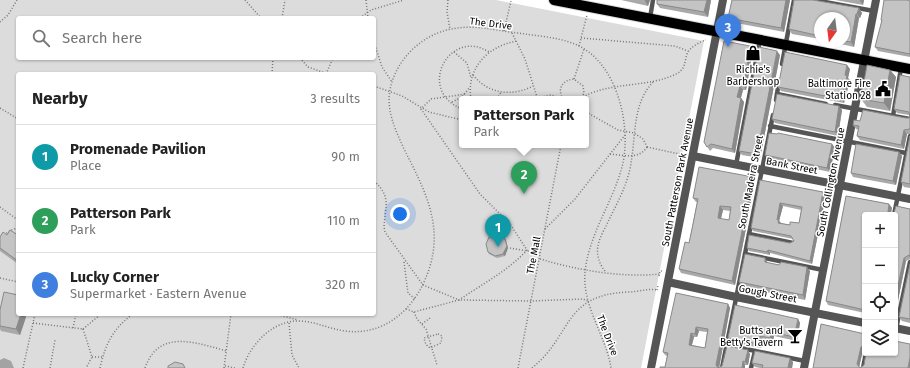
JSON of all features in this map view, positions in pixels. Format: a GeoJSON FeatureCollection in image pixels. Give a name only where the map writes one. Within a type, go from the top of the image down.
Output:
{"type":"FeatureCollection","features":[{"type":"Feature","properties":{"kind":"main road"},"geometry":{"type":"LineString","coordinates":[[554,0],[582,3],[650,19],[906,68]]}},
{"type":"Feature","properties":{"kind":"street","name":"South Patterson Park Avenue"},"geometry":{"type":"LineString","coordinates":[[651,368],[723,0]]}},
{"type":"Feature","properties":{"kind":"street","name":"South Collington Avenue"},"geometry":{"type":"LineString","coordinates":[[805,365],[876,0]]}},
{"type":"Feature","properties":{"kind":"street","name":"Bank Street"},"geometry":{"type":"LineString","coordinates":[[693,156],[910,199]]}},
{"type":"Feature","properties":{"kind":"street","name":"Gough Street"},"geometry":{"type":"LineString","coordinates":[[668,282],[862,322]]}},
{"type":"Feature","properties":{"kind":"street"},"geometry":{"type":"LineString","coordinates":[[898,329],[910,331]]}},
{"type":"Feature","properties":{"kind":"lane"},"geometry":{"type":"LineString","coordinates":[[650,19],[653,0]]}},
{"type":"Feature","properties":{"kind":"lane"},"geometry":{"type":"LineString","coordinates":[[781,70],[794,0]]}},
{"type":"Feature","properties":{"kind":"lane"},"geometry":{"type":"LineString","coordinates":[[814,0],[874,11]]}},
{"type":"Feature","properties":{"kind":"lane"},"geometry":{"type":"LineString","coordinates":[[736,165],[760,40]]}},
{"type":"Feature","properties":{"kind":"lane"},"geometry":{"type":"LineString","coordinates":[[892,116],[906,68]]}},
{"type":"Feature","properties":{"kind":"lane","name":"South Madeira Street"},"geometry":{"type":"LineString","coordinates":[[722,368],[749,234],[760,169],[780,78]]}},
{"type":"Feature","properties":{"kind":"lane"},"geometry":{"type":"LineString","coordinates":[[777,94],[910,119]]}},
{"type":"Feature","properties":{"kind":"lane"},"geometry":{"type":"LineString","coordinates":[[770,126],[848,141],[907,156]]}},
{"type":"Feature","properties":{"kind":"lane"},"geometry":{"type":"LineString","coordinates":[[895,212],[910,136]]}},
{"type":"Feature","properties":{"kind":"lane"},"geometry":{"type":"LineString","coordinates":[[749,234],[793,243]]}},
{"type":"Feature","properties":{"kind":"lane"},"geometry":{"type":"LineString","coordinates":[[745,254],[823,270]]}},
{"type":"Feature","properties":{"kind":"lane"},"geometry":{"type":"LineString","coordinates":[[898,320],[910,262]]}},
{"type":"Feature","properties":{"kind":"lane"},"geometry":{"type":"LineString","coordinates":[[726,345],[755,351],[805,365]]}},
{"type":"Feature","properties":{"kind":"lane"},"geometry":{"type":"LineString","coordinates":[[751,368],[755,351]]}},
{"type":"Feature","properties":{"kind":"lane"},"geometry":{"type":"LineString","coordinates":[[863,368],[865,356]]}},
{"type":"Feature","properties":{"kind":"path"},"geometry":{"type":"LineString","coordinates":[[0,22],[8,15],[17,0]]}},
{"type":"Feature","properties":{"kind":"path"},"geometry":{"type":"LineString","coordinates":[[245,0],[259,16]]}},
{"type":"Feature","properties":{"kind":"path"},"geometry":{"type":"LineString","coordinates":[[282,16],[285,0]]}},
{"type":"Feature","properties":{"kind":"path"},"geometry":{"type":"LineString","coordinates":[[366,0],[368,16]]}},
{"type":"Feature","properties":{"kind":"path"},"geometry":{"type":"LineString","coordinates":[[363,16],[387,4],[404,0]]}},
{"type":"Feature","properties":{"kind":"path"},"geometry":{"type":"LineString","coordinates":[[448,0],[447,12],[450,29]]}},
{"type":"Feature","properties":{"kind":"path"},"geometry":{"type":"LineString","coordinates":[[504,32],[511,1]]}},
{"type":"Feature","properties":{"kind":"path"},"geometry":{"type":"LineString","coordinates":[[579,46],[587,15]]}},
{"type":"Feature","properties":{"kind":"path","name":"The Drive"},"geometry":{"type":"LineString","coordinates":[[243,368],[252,348],[263,336],[273,329],[288,323],[300,321],[340,330],[360,332],[386,325],[406,309],[415,299],[423,285],[434,253],[434,225],[428,200],[422,184],[392,125],[388,103],[389,92],[392,82],[403,60],[424,40],[450,29],[477,27],[558,39],[579,46],[598,62],[614,87],[621,104],[625,132],[624,155],[616,186],[591,245],[585,270],[585,289],[588,301],[606,347],[612,368]]}},
{"type":"Feature","properties":{"kind":"path"},"geometry":{"type":"LineString","coordinates":[[512,33],[526,59],[536,96]]}},
{"type":"Feature","properties":{"kind":"path"},"geometry":{"type":"LineString","coordinates":[[582,38],[675,46],[688,52]]}},
{"type":"Feature","properties":{"kind":"path"},"geometry":{"type":"LineString","coordinates":[[586,96],[614,87],[654,81],[678,72],[685,64],[688,52],[706,40]]}},
{"type":"Feature","properties":{"kind":"path"},"geometry":{"type":"LineString","coordinates":[[471,96],[471,82],[480,61],[489,52],[500,45],[517,41]]}},
{"type":"Feature","properties":{"kind":"path"},"geometry":{"type":"LineString","coordinates":[[459,107],[445,96],[440,84],[440,68],[446,59],[454,52],[463,48],[473,46],[489,52]]}},
{"type":"Feature","properties":{"kind":"path"},"geometry":{"type":"LineString","coordinates":[[376,48],[382,67],[392,82]]}},
{"type":"Feature","properties":{"kind":"path"},"geometry":{"type":"LineString","coordinates":[[574,79],[584,49]]}},
{"type":"Feature","properties":{"kind":"path"},"geometry":{"type":"LineString","coordinates":[[454,52],[467,63],[471,74],[471,82]]}},
{"type":"Feature","properties":{"kind":"path"},"geometry":{"type":"LineString","coordinates":[[272,72],[273,60]]}},
{"type":"Feature","properties":{"kind":"path"},"geometry":{"type":"LineString","coordinates":[[302,60],[308,67],[322,72]]}},
{"type":"Feature","properties":{"kind":"path"},"geometry":{"type":"LineString","coordinates":[[328,72],[332,60]]}},
{"type":"Feature","properties":{"kind":"path"},"geometry":{"type":"LineString","coordinates":[[473,75],[481,84],[501,92],[520,92],[533,86]]}},
{"type":"Feature","properties":{"kind":"path"},"geometry":{"type":"LineString","coordinates":[[562,96],[561,86],[566,81],[574,79],[580,82],[583,86],[583,96]]}},
{"type":"Feature","properties":{"kind":"path"},"geometry":{"type":"LineString","coordinates":[[605,271],[599,259],[597,246],[625,184],[632,155],[634,133],[643,96],[647,88],[654,81]]}},
{"type":"Feature","properties":{"kind":"path"},"geometry":{"type":"LineString","coordinates":[[376,87],[402,96],[421,109],[445,117],[459,119]]}},
{"type":"Feature","properties":{"kind":"path"},"geometry":{"type":"LineString","coordinates":[[463,96],[466,94],[470,87]]}},
{"type":"Feature","properties":{"kind":"path"},"geometry":{"type":"LineString","coordinates":[[499,96],[501,92]]}},
{"type":"Feature","properties":{"kind":"path"},"geometry":{"type":"LineString","coordinates":[[421,109],[431,99],[466,94]]}},
{"type":"Feature","properties":{"kind":"path"},"geometry":{"type":"LineString","coordinates":[[544,96],[554,96]]}},
{"type":"Feature","properties":{"kind":"path"},"geometry":{"type":"LineString","coordinates":[[452,103],[459,98]]}},
{"type":"Feature","properties":{"kind":"path"},"geometry":{"type":"LineString","coordinates":[[0,108],[16,118]]}},
{"type":"Feature","properties":{"kind":"path"},"geometry":{"type":"LineString","coordinates":[[421,109],[480,194],[510,224],[527,250]]}},
{"type":"Feature","properties":{"kind":"path"},"geometry":{"type":"LineString","coordinates":[[589,114],[609,126],[625,132],[634,133],[643,139],[647,147]]}},
{"type":"Feature","properties":{"kind":"path"},"geometry":{"type":"LineString","coordinates":[[545,229],[575,199],[625,135]]}},
{"type":"Feature","properties":{"kind":"path"},"geometry":{"type":"LineString","coordinates":[[647,147],[684,154]]}},
{"type":"Feature","properties":{"kind":"path"},"geometry":{"type":"LineString","coordinates":[[610,154],[640,154],[647,147]]}},
{"type":"Feature","properties":{"kind":"path","name":"The Mall"},"geometry":{"type":"LineString","coordinates":[[518,368],[560,148]]}},
{"type":"Feature","properties":{"kind":"path"},"geometry":{"type":"LineString","coordinates":[[376,183],[384,192],[387,201],[385,232],[404,260],[423,285],[459,300]]}},
{"type":"Feature","properties":{"kind":"path"},"geometry":{"type":"LineString","coordinates":[[0,208],[16,219]]}},
{"type":"Feature","properties":{"kind":"path"},"geometry":{"type":"LineString","coordinates":[[2,239],[6,232],[16,229]]}},
{"type":"Feature","properties":{"kind":"path"},"geometry":{"type":"LineString","coordinates":[[591,245],[597,246]]}},
{"type":"Feature","properties":{"kind":"path"},"geometry":{"type":"LineString","coordinates":[[510,248],[540,253]]}},
{"type":"Feature","properties":{"kind":"path"},"geometry":{"type":"LineString","coordinates":[[459,300],[505,270],[527,250]]}},
{"type":"Feature","properties":{"kind":"path"},"geometry":{"type":"LineString","coordinates":[[539,259],[585,270],[640,275],[660,275],[660,271]]}},
{"type":"Feature","properties":{"kind":"path"},"geometry":{"type":"LineString","coordinates":[[404,260],[408,293],[415,299]]}},
{"type":"Feature","properties":{"kind":"path"},"geometry":{"type":"LineString","coordinates":[[0,278],[16,282]]}},
{"type":"Feature","properties":{"kind":"path"},"geometry":{"type":"LineString","coordinates":[[532,368],[546,354],[575,314],[588,301],[612,293],[632,292],[652,288],[657,290],[658,285]]}},
{"type":"Feature","properties":{"kind":"path"},"geometry":{"type":"LineString","coordinates":[[406,309],[414,312],[459,300],[531,302],[583,299],[588,301]]}},
{"type":"Feature","properties":{"kind":"path"},"geometry":{"type":"LineString","coordinates":[[414,312],[429,335],[437,365]]}},
{"type":"Feature","properties":{"kind":"path"},"geometry":{"type":"LineString","coordinates":[[23,368],[35,316]]}},
{"type":"Feature","properties":{"kind":"path"},"geometry":{"type":"LineString","coordinates":[[73,328],[76,316]]}},
{"type":"Feature","properties":{"kind":"path"},"geometry":{"type":"LineString","coordinates":[[33,323],[83,329],[99,316]]}},
{"type":"Feature","properties":{"kind":"path"},"geometry":{"type":"LineString","coordinates":[[100,368],[107,343],[114,331],[130,316]]}},
{"type":"Feature","properties":{"kind":"path"},"geometry":{"type":"LineString","coordinates":[[230,316],[224,367],[235,368]]}},
{"type":"Feature","properties":{"kind":"path"},"geometry":{"type":"LineString","coordinates":[[282,316],[300,321]]}},
{"type":"Feature","properties":{"kind":"path"},"geometry":{"type":"LineString","coordinates":[[422,324],[430,318]]}},
{"type":"Feature","properties":{"kind":"path"},"geometry":{"type":"LineString","coordinates":[[288,323],[292,355],[299,368]]}},
{"type":"Feature","properties":{"kind":"path"},"geometry":{"type":"LineString","coordinates":[[83,329],[92,357],[86,368]]}},
{"type":"Feature","properties":{"kind":"path"},"geometry":{"type":"LineString","coordinates":[[438,334],[442,336],[441,343],[430,348],[424,343],[424,338],[429,335],[438,334]]}},
{"type":"Feature","properties":{"kind":"path"},"geometry":{"type":"LineString","coordinates":[[50,368],[55,340]]}},
{"type":"Feature","properties":{"kind":"path"},"geometry":{"type":"LineString","coordinates":[[145,368],[154,351],[173,341],[193,342],[227,351]]}},
{"type":"Feature","properties":{"kind":"path"},"geometry":{"type":"LineString","coordinates":[[92,357],[102,357]]}},
{"type":"Feature","properties":{"kind":"shaded area"},"geometry":{"type":"Polygon","coordinates":[[[0,0],[496,0],[704,41],[641,368],[0,368],[0,0]]]}},
{"type":"Feature","properties":{"kind":"shaded area"},"geometry":{"type":"Polygon","coordinates":[[[4,358],[11,361],[14,368],[0,368],[0,360],[4,358]]]}},
{"type":"Feature","properties":{"kind":"building"},"geometry":{"type":"Polygon","coordinates":[[[657,0],[707,0],[704,12],[657,4],[657,0]]]}},
{"type":"Feature","properties":{"kind":"building"},"geometry":{"type":"Polygon","coordinates":[[[732,0],[786,0],[781,28],[728,18],[732,0]]]}},
{"type":"Feature","properties":{"kind":"building"},"geometry":{"type":"Polygon","coordinates":[[[794,0],[813,0],[859,8],[856,14],[851,42],[850,12],[814,12],[814,35],[789,29],[794,0]]]}},
{"type":"Feature","properties":{"kind":"building"},"geometry":{"type":"Polygon","coordinates":[[[884,0],[910,1],[910,54],[875,47],[882,20],[884,0]]]}},
{"type":"Feature","properties":{"kind":"building"},"geometry":{"type":"Polygon","coordinates":[[[724,41],[750,46],[744,86],[740,86],[737,97],[741,98],[732,149],[711,144],[707,147],[704,142],[724,41]]]}},
{"type":"Feature","properties":{"kind":"building"},"geometry":{"type":"Polygon","coordinates":[[[759,47],[777,51],[757,154],[739,151],[759,47]]]}},
{"type":"Feature","properties":{"kind":"building"},"geometry":{"type":"Polygon","coordinates":[[[785,52],[847,65],[845,75],[847,76],[841,99],[778,87],[785,52]]]}},
{"type":"Feature","properties":{"kind":"building"},"geometry":{"type":"Polygon","coordinates":[[[867,65],[890,70],[884,103],[861,99],[867,65]]]}},
{"type":"Feature","properties":{"kind":"building"},"geometry":{"type":"Polygon","coordinates":[[[900,75],[910,77],[910,118],[909,112],[894,109],[900,75]]]}},
{"type":"Feature","properties":{"kind":"building"},"geometry":{"type":"Polygon","coordinates":[[[777,94],[839,106],[835,132],[772,119],[777,94]]]}},
{"type":"Feature","properties":{"kind":"building"},"geometry":{"type":"Polygon","coordinates":[[[863,110],[910,118],[910,129],[904,130],[901,145],[857,136],[859,126],[853,125],[854,120],[860,121],[863,110]]]}},
{"type":"Feature","properties":{"kind":"building"},"geometry":{"type":"Polygon","coordinates":[[[769,133],[778,133],[832,144],[827,168],[765,155],[769,133]]]}},
{"type":"Feature","properties":{"kind":"building"},"geometry":{"type":"Polygon","coordinates":[[[910,136],[910,184],[901,182],[910,136]]]}},
{"type":"Feature","properties":{"kind":"building"},"geometry":{"type":"Polygon","coordinates":[[[856,144],[899,152],[893,181],[851,173],[856,144]]]}},
{"type":"Feature","properties":{"kind":"building"},"geometry":{"type":"Polygon","coordinates":[[[699,167],[753,177],[732,281],[679,269],[685,242],[689,243],[698,199],[693,198],[699,167]],[[720,206],[718,218],[729,220],[731,207],[720,206]]]}},
{"type":"Feature","properties":{"kind":"building"},"geometry":{"type":"Polygon","coordinates":[[[760,180],[823,192],[810,261],[768,250],[767,252],[747,248],[749,235],[790,243],[794,241],[791,236],[751,228],[760,180]],[[780,203],[777,220],[779,220],[778,223],[790,225],[790,222],[799,223],[802,207],[780,203]]]}},
{"type":"Feature","properties":{"kind":"building"},"geometry":{"type":"Polygon","coordinates":[[[846,196],[889,204],[888,212],[862,212],[862,309],[826,301],[846,196]]]}},
{"type":"Feature","properties":{"kind":"building"},"geometry":{"type":"Polygon","coordinates":[[[896,206],[910,209],[910,257],[909,255],[904,258],[898,285],[898,212],[894,212],[896,206]]]}},
{"type":"Feature","properties":{"kind":"building"},"geometry":{"type":"Polygon","coordinates":[[[10,230],[16,234],[16,260],[0,248],[0,237],[3,232],[7,235],[10,230]]]}},
{"type":"Feature","properties":{"kind":"building"},"geometry":{"type":"Polygon","coordinates":[[[497,235],[505,239],[507,246],[503,254],[495,256],[488,252],[486,244],[489,237],[497,235]]]}},
{"type":"Feature","properties":{"kind":"building"},"geometry":{"type":"Polygon","coordinates":[[[745,254],[765,258],[765,262],[779,265],[781,262],[807,267],[803,295],[739,282],[745,254]]]}},
{"type":"Feature","properties":{"kind":"building"},"geometry":{"type":"Polygon","coordinates":[[[910,264],[910,319],[899,317],[910,264]]]}},
{"type":"Feature","properties":{"kind":"building"},"geometry":{"type":"Polygon","coordinates":[[[4,292],[16,295],[16,316],[20,316],[16,329],[0,326],[0,310],[4,292]]]}},
{"type":"Feature","properties":{"kind":"building"},"geometry":{"type":"Polygon","coordinates":[[[676,293],[728,304],[716,365],[718,368],[660,368],[665,367],[668,353],[663,352],[676,293]],[[696,327],[695,334],[691,333],[689,345],[705,348],[708,329],[696,327]]]}},
{"type":"Feature","properties":{"kind":"building"},"geometry":{"type":"Polygon","coordinates":[[[735,305],[798,319],[794,337],[772,332],[770,338],[760,336],[758,344],[728,338],[735,305]]]}},
{"type":"Feature","properties":{"kind":"building"},"geometry":{"type":"Polygon","coordinates":[[[821,324],[862,333],[862,347],[857,364],[860,368],[813,368],[821,324]]]}},
{"type":"Feature","properties":{"kind":"building"},"geometry":{"type":"Polygon","coordinates":[[[898,342],[910,344],[908,368],[860,368],[864,365],[866,356],[898,356],[898,342]]]}},
{"type":"Feature","properties":{"kind":"building"},"geometry":{"type":"Polygon","coordinates":[[[727,346],[748,350],[745,362],[743,361],[742,368],[718,368],[722,366],[727,346]]]}},
{"type":"Feature","properties":{"kind":"building"},"geometry":{"type":"Polygon","coordinates":[[[755,351],[790,358],[788,368],[762,368],[763,365],[752,363],[755,351]]]}},
{"type":"Feature","properties":{"kind":"building"},"geometry":{"type":"Polygon","coordinates":[[[175,362],[183,364],[185,368],[168,368],[168,366],[175,362]]]}},
{"type":"Feature","properties":{"kind":"place","name":"Lucky Corner"},"geometry":{"type":"Point","coordinates":[728,47]}},
{"type":"Feature","properties":{"kind":"place","name":"Richie's Barbershop"},"geometry":{"type":"Point","coordinates":[753,53]}},
{"type":"Feature","properties":{"kind":"place","name":"Baltimore Fire Station 28"},"geometry":{"type":"Point","coordinates":[883,89]}},
{"type":"Feature","properties":{"kind":"place","name":"Patterson Park"},"geometry":{"type":"Point","coordinates":[524,194]}},
{"type":"Feature","properties":{"kind":"place","name":"Promenade Pavilion"},"geometry":{"type":"Point","coordinates":[498,247]}},
{"type":"Feature","properties":{"kind":"place","name":"Butts and Betty's Tavern"},"geometry":{"type":"Point","coordinates":[795,336]}}]}
